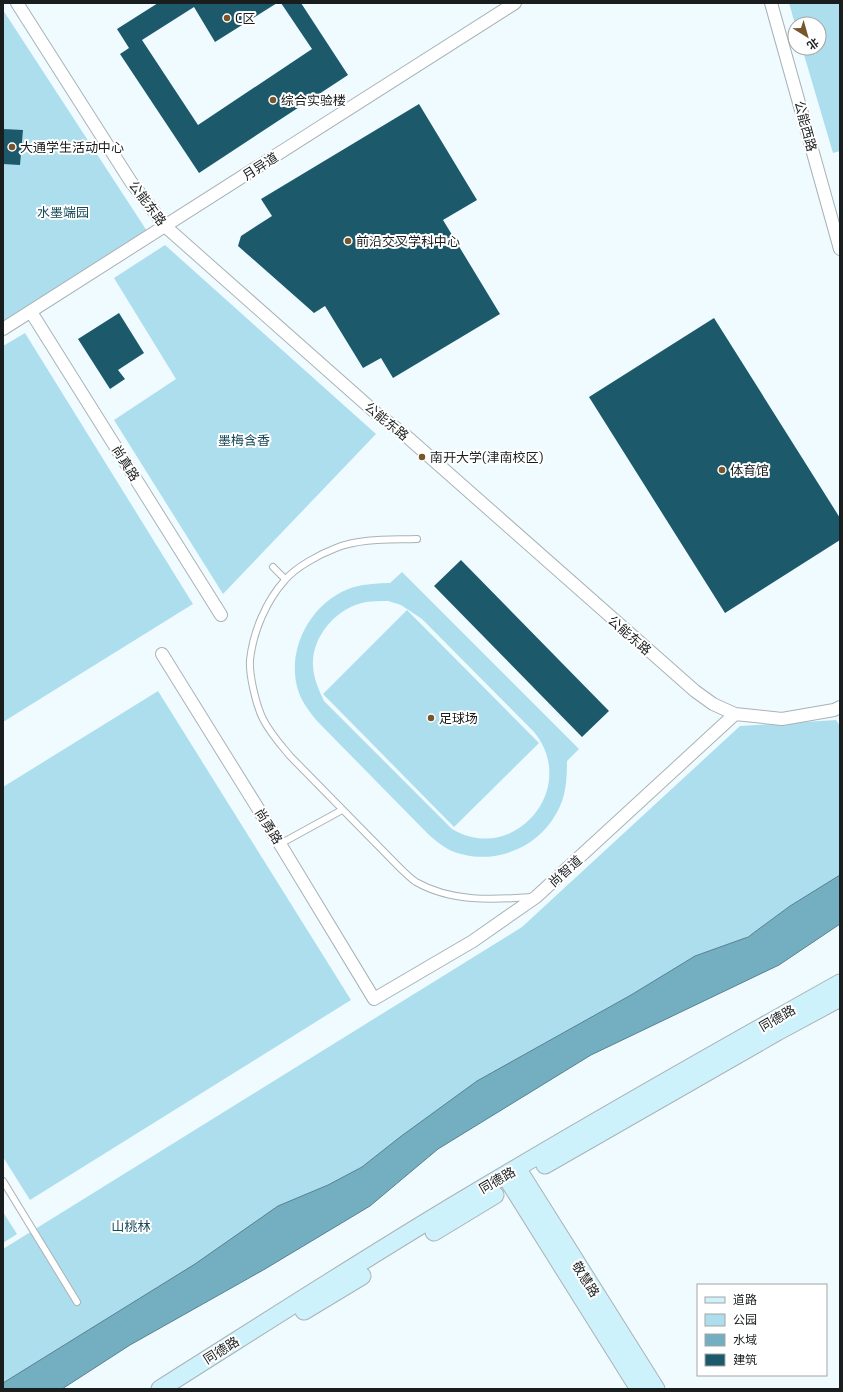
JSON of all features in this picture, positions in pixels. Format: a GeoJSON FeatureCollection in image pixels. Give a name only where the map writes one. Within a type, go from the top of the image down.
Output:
{"type":"FeatureCollection","features":[{"type":"Feature","properties":{"kind":"main road","name":"同德路"},"geometry":{"type":"LineString","coordinates":[[180,1389],[400,1252],[514,1177],[659,1085],[840,983]]}},
{"type":"Feature","properties":{"kind":"main road","name":"同德路"},"geometry":{"type":"LineString","coordinates":[[160,1389],[325,1284],[514,1177],[840,998]]}},
{"type":"Feature","properties":{"kind":"main road","name":"敬慧路"},"geometry":{"type":"LineString","coordinates":[[514,1177],[639,1389]]}},
{"type":"Feature","properties":{"kind":"main road","name":"敬慧路"},"geometry":{"type":"LineString","coordinates":[[514,1177],[656,1389]]}},
{"type":"Feature","properties":{"kind":"street","name":"公能东路"},"geometry":{"type":"LineString","coordinates":[[17,3],[131,182],[166,227],[376,413],[410,440],[695,691],[713,704],[735,714],[782,720],[834,710],[840,707]]}},
{"type":"Feature","properties":{"kind":"street","name":"月异道"},"geometry":{"type":"LineString","coordinates":[[3,329],[166,227],[516,3]]}},
{"type":"Feature","properties":{"kind":"street","name":"公能西路"},"geometry":{"type":"LineString","coordinates":[[771,3],[840,249]]}},
{"type":"Feature","properties":{"kind":"street","name":"尚真路"},"geometry":{"type":"LineString","coordinates":[[30,312],[221,615]]}},
{"type":"Feature","properties":{"kind":"street","name":"尚勇路"},"geometry":{"type":"LineString","coordinates":[[162,654],[374,999]]}},
{"type":"Feature","properties":{"kind":"street","name":"尚智道"},"geometry":{"type":"LineString","coordinates":[[374,999],[473,941],[536,897],[735,714]]}},
{"type":"Feature","properties":{"kind":"lane"},"geometry":{"type":"LineString","coordinates":[[417,539],[359,542],[337,547],[319,555],[286,579],[273,596],[262,617],[255,638],[250,661],[256,700],[263,719],[274,737],[290,756],[342,810],[416,882],[438,891],[486,900],[536,897]]}},
{"type":"Feature","properties":{"kind":"lane"},"geometry":{"type":"LineString","coordinates":[[273,567],[286,579]]}},
{"type":"Feature","properties":{"kind":"lane"},"geometry":{"type":"LineString","coordinates":[[280,844],[342,810]]}},
{"type":"Feature","properties":{"kind":"lane"},"geometry":{"type":"LineString","coordinates":[[3,1181],[77,1302]]}},
{"type":"Feature","properties":{"kind":"green space"},"geometry":{"type":"Polygon","coordinates":[[[789,3],[840,3],[840,151],[833,153],[804,56],[827,56],[827,16],[793,16],[789,3]]]}},
{"type":"Feature","properties":{"kind":"green space","name":"水墨端园"},"geometry":{"type":"Polygon","coordinates":[[[3,10],[147,231],[3,321],[3,10]]]}},
{"type":"Feature","properties":{"kind":"green space","name":"墨梅含香"},"geometry":{"type":"Polygon","coordinates":[[[165,245],[376,434],[223,594],[114,420],[176,379],[114,278],[165,245]]]}},
{"type":"Feature","properties":{"kind":"green space"},"geometry":{"type":"Polygon","coordinates":[[[25,333],[193,604],[3,722],[3,346],[25,333]]]}},
{"type":"Feature","properties":{"kind":"green space"},"geometry":{"type":"Polygon","coordinates":[[[402,572],[579,749],[567,761],[565,789],[562,802],[556,814],[539,836],[528,844],[515,850],[488,857],[475,857],[456,853],[447,849],[428,834],[317,721],[301,697],[295,677],[295,661],[298,644],[314,615],[325,603],[354,587],[390,583],[402,572]],[[388,601],[366,602],[347,609],[330,622],[318,640],[313,660],[314,676],[324,701],[452,829],[475,838],[497,837],[517,829],[534,815],[545,797],[549,776],[546,754],[534,732],[422,619],[401,605],[388,601]]]}},
{"type":"Feature","properties":{"kind":"green space","name":"足球场"},"geometry":{"type":"Polygon","coordinates":[[[407,610],[539,743],[454,827],[323,694],[407,610]]]}},
{"type":"Feature","properties":{"kind":"green space"},"geometry":{"type":"Polygon","coordinates":[[[158,691],[351,1000],[30,1200],[3,1157],[3,787],[158,691]]]}},
{"type":"Feature","properties":{"kind":"green space","name":"山桃林"},"geometry":{"type":"Polygon","coordinates":[[[836,720],[840,726],[840,881],[362,1167],[3,1388],[3,1249],[522,927],[740,726],[836,720]]]}},
{"type":"Feature","properties":{"kind":"green space"},"geometry":{"type":"Polygon","coordinates":[[[3,1212],[17,1234],[3,1243],[3,1212]]]}},
{"type":"Feature","properties":{"kind":"water"},"geometry":{"type":"Polygon","coordinates":[[[840,875],[840,924],[779,965],[591,1055],[438,1149],[370,1206],[265,1269],[130,1345],[62,1389],[3,1389],[3,1383],[195,1264],[278,1206],[328,1185],[362,1167],[400,1137],[477,1081],[631,995],[695,956],[748,937],[790,906],[840,875]]]}},
{"type":"Feature","properties":{"kind":"building","name":"综合实验楼"},"geometry":{"type":"Polygon","coordinates":[[[158,3],[277,3],[215,42],[194,7],[142,40],[198,125],[312,49],[281,3],[301,3],[348,75],[199,173],[120,54],[129,48],[117,29],[158,3]]]}},
{"type":"Feature","properties":{"kind":"building","name":"前沿交叉学科中心"},"geometry":{"type":"Polygon","coordinates":[[[419,104],[477,200],[443,220],[500,314],[393,378],[381,358],[363,368],[325,306],[314,313],[238,246],[241,236],[272,216],[261,199],[419,104]]]}},
{"type":"Feature","properties":{"kind":"building","name":"大通学生活动中心"},"geometry":{"type":"Polygon","coordinates":[[[3,129],[23,130],[20,165],[3,164],[3,129]]]}},
{"type":"Feature","properties":{"kind":"building"},"geometry":{"type":"Polygon","coordinates":[[[119,313],[144,353],[118,370],[125,379],[110,389],[78,339],[119,313]]]}},
{"type":"Feature","properties":{"kind":"building","name":"体育馆"},"geometry":{"type":"Polygon","coordinates":[[[714,318],[840,518],[840,540],[725,613],[589,397],[714,318]]]}},
{"type":"Feature","properties":{"kind":"building"},"geometry":{"type":"Polygon","coordinates":[[[461,560],[609,711],[582,737],[434,586],[461,560]]]}},
{"type":"Feature","properties":{"kind":"place","name":"C区"},"geometry":{"type":"Point","coordinates":[227,18]}},
{"type":"Feature","properties":{"kind":"place","name":"综合实验楼"},"geometry":{"type":"Point","coordinates":[273,100]}},
{"type":"Feature","properties":{"kind":"place","name":"大通学生活动中心"},"geometry":{"type":"Point","coordinates":[12,147]}},
{"type":"Feature","properties":{"kind":"place","name":"前沿交叉学科中心"},"geometry":{"type":"Point","coordinates":[348,241]}},
{"type":"Feature","properties":{"kind":"place","name":"南开大学(津南校区)"},"geometry":{"type":"Point","coordinates":[422,457]}},
{"type":"Feature","properties":{"kind":"place","name":"体育馆"},"geometry":{"type":"Point","coordinates":[722,470]}},
{"type":"Feature","properties":{"kind":"place","name":"足球场"},"geometry":{"type":"Point","coordinates":[431,718]}}]}
